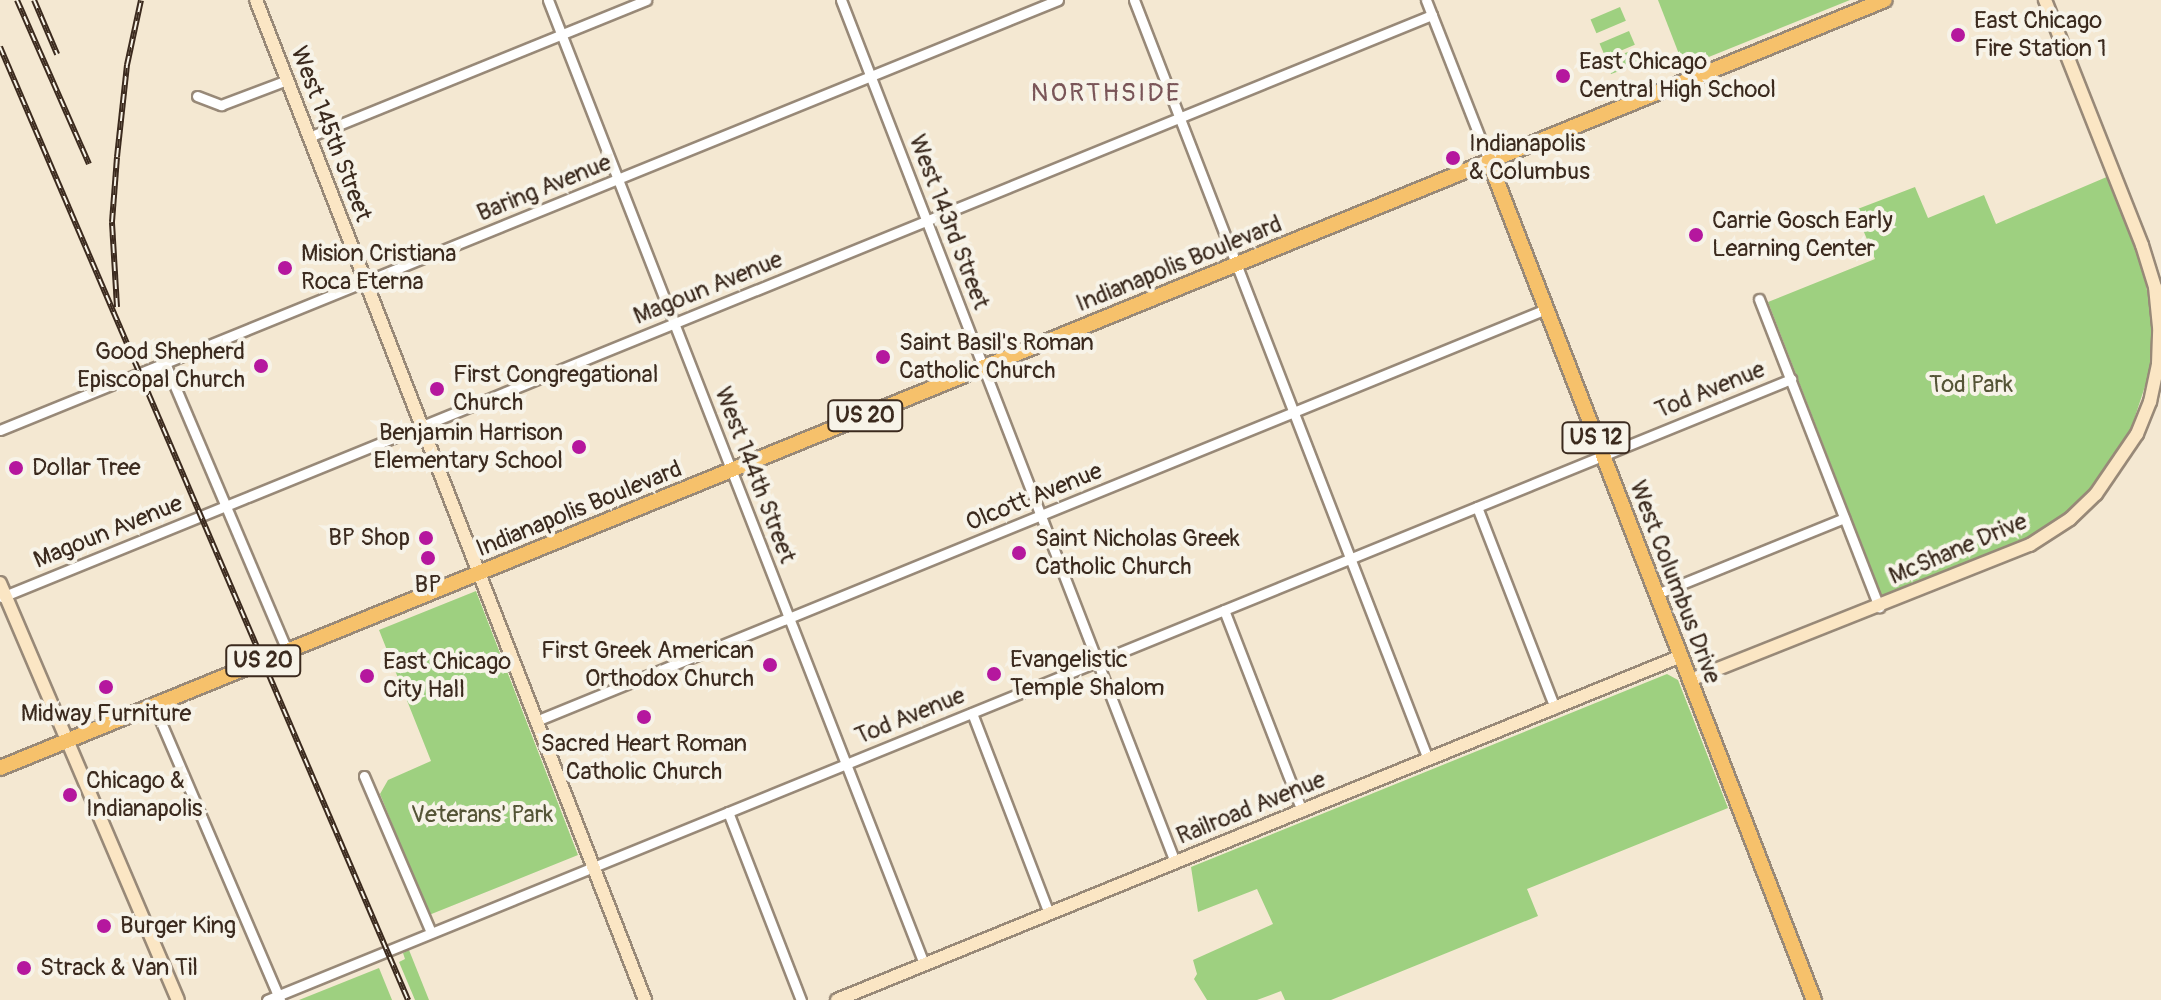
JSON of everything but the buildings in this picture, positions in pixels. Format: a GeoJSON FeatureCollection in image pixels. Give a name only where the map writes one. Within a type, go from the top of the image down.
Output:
{"type":"FeatureCollection","features":[{"type":"Feature","properties":{"kind":"main road","name":"Indianapolis Boulevard"},"geometry":{"type":"LineString","coordinates":[[0,768],[1885,0]]}},
{"type":"Feature","properties":{"kind":"main road","name":"West Columbus Drive"},"geometry":{"type":"LineString","coordinates":[[1489,161],[1814,1000]]}},
{"type":"Feature","properties":{"kind":"street","name":"West 145th Street"},"geometry":{"type":"LineString","coordinates":[[256,0],[645,1000]]}},
{"type":"Feature","properties":{"kind":"street","name":"West 144th Street"},"geometry":{"type":"LineString","coordinates":[[548,0],[924,964]]}},
{"type":"Feature","properties":{"kind":"street"},"geometry":{"type":"LineString","coordinates":[[309,137],[646,0]]}},
{"type":"Feature","properties":{"kind":"street","name":"West 143rd Street"},"geometry":{"type":"LineString","coordinates":[[841,0],[1175,862]]}},
{"type":"Feature","properties":{"kind":"street","name":"Baring Avenue"},"geometry":{"type":"LineString","coordinates":[[0,430],[1058,0]]}},
{"type":"Feature","properties":{"kind":"street"},"geometry":{"type":"LineString","coordinates":[[1134,0],[1428,759]]}},
{"type":"Feature","properties":{"kind":"street","name":"West Columbus Drive"},"geometry":{"type":"LineString","coordinates":[[1426,0],[1489,161]]}},
{"type":"Feature","properties":{"kind":"street","name":"McShane Drive"},"geometry":{"type":"LineString","coordinates":[[1690,680],[2014,553],[2058,528],[2096,494],[2117,468],[2150,402],[2159,346],[2152,277],[2045,0]]}},
{"type":"Feature","properties":{"kind":"street","name":"Magoun Avenue"},"geometry":{"type":"LineString","coordinates":[[3,597],[1432,15]]}},
{"type":"Feature","properties":{"kind":"street"},"geometry":{"type":"LineString","coordinates":[[197,96],[221,105],[287,80]]}},
{"type":"Feature","properties":{"kind":"street"},"geometry":{"type":"LineString","coordinates":[[1759,299],[1879,607]]}},
{"type":"Feature","properties":{"kind":"street","name":"Olcott Avenue"},"geometry":{"type":"LineString","coordinates":[[536,721],[1546,309]]}},
{"type":"Feature","properties":{"kind":"street"},"geometry":{"type":"LineString","coordinates":[[165,363],[287,651]]}},
{"type":"Feature","properties":{"kind":"street","name":"Tod Avenue"},"geometry":{"type":"LineString","coordinates":[[267,1000],[279,998],[431,932],[1791,379]]}},
{"type":"Feature","properties":{"kind":"street"},"geometry":{"type":"LineString","coordinates":[[1477,507],[1555,708]]}},
{"type":"Feature","properties":{"kind":"street"},"geometry":{"type":"LineString","coordinates":[[1657,594],[1844,518]]}},
{"type":"Feature","properties":{"kind":"street"},"geometry":{"type":"LineString","coordinates":[[0,583],[3,597],[178,1000]]}},
{"type":"Feature","properties":{"kind":"street"},"geometry":{"type":"LineString","coordinates":[[1224,610],[1302,811]]}},
{"type":"Feature","properties":{"kind":"street","name":"Railroad Avenue"},"geometry":{"type":"LineString","coordinates":[[837,1000],[1681,656]]}},
{"type":"Feature","properties":{"kind":"street"},"geometry":{"type":"LineString","coordinates":[[154,706],[279,998]]}},
{"type":"Feature","properties":{"kind":"street"},"geometry":{"type":"LineString","coordinates":[[972,713],[1049,914]]}},
{"type":"Feature","properties":{"kind":"street"},"geometry":{"type":"LineString","coordinates":[[364,776],[431,932]]}},
{"type":"Feature","properties":{"kind":"street"},"geometry":{"type":"LineString","coordinates":[[728,812],[801,1000]]}},
{"type":"Feature","properties":{"kind":"green space"},"geometry":{"type":"Polygon","coordinates":[[[1658,0],[1850,0],[1684,67],[1658,0]]]}},
{"type":"Feature","properties":{"kind":"green space"},"geometry":{"type":"Polygon","coordinates":[[[1620,7],[1626,21],[1596,33],[1591,20],[1620,7]]]}},
{"type":"Feature","properties":{"kind":"green space"},"geometry":{"type":"Polygon","coordinates":[[[1629,31],[1635,45],[1605,57],[1600,44],[1629,31]]]}},
{"type":"Feature","properties":{"kind":"green space"},"geometry":{"type":"Polygon","coordinates":[[[1636,49],[1641,63],[1611,74],[1606,60],[1636,49]]]}},
{"type":"Feature","properties":{"kind":"green space","name":"Tod Park"},"geometry":{"type":"Polygon","coordinates":[[[2109,176],[2140,256],[2152,315],[2151,368],[2129,435],[2095,485],[2073,509],[2045,530],[1883,599],[1768,302],[1875,259],[1855,210],[1915,187],[1928,218],[1984,195],[1996,224],[2109,176]]]}},
{"type":"Feature","properties":{"kind":"green space","name":"Veterans' Park"},"geometry":{"type":"Polygon","coordinates":[[[476,591],[578,855],[429,915],[380,794],[388,780],[431,761],[379,630],[476,591]]]}},
{"type":"Feature","properties":{"kind":"green space"},"geometry":{"type":"Polygon","coordinates":[[[1667,674],[1678,680],[1728,808],[1527,889],[1538,916],[1331,1000],[1285,1000],[1281,991],[1257,1000],[1207,1000],[1194,979],[1197,974],[1193,960],[1273,924],[1257,889],[1198,912],[1191,867],[1667,674]]]}},
{"type":"Feature","properties":{"kind":"green space"},"geometry":{"type":"Polygon","coordinates":[[[409,950],[429,1000],[415,1000],[399,962],[405,959],[403,953],[409,950]]]}},
{"type":"Feature","properties":{"kind":"green space"},"geometry":{"type":"Polygon","coordinates":[[[379,968],[392,1000],[299,1000],[379,968]]]}},
{"type":"Feature","properties":{"kind":"railway"},"geometry":{"type":"LineString","coordinates":[[17,0],[89,164]]}},
{"type":"Feature","properties":{"kind":"railway"},"geometry":{"type":"LineString","coordinates":[[34,0],[57,54]]}},
{"type":"Feature","properties":{"kind":"railway"},"geometry":{"type":"LineString","coordinates":[[117,307],[112,222],[117,157],[127,65],[141,0]]}},
{"type":"Feature","properties":{"kind":"railway"},"geometry":{"type":"LineString","coordinates":[[0,47],[408,1000]]}},
{"type":"Feature","properties":{"kind":"place","name":"East Chicago Fire Station 1"},"geometry":{"type":"Point","coordinates":[1958,35]}},
{"type":"Feature","properties":{"kind":"place","name":"East Chicago Central High School"},"geometry":{"type":"Point","coordinates":[1563,76]}},
{"type":"Feature","properties":{"kind":"place","name":"Indianapolis & Columbus"},"geometry":{"type":"Point","coordinates":[1453,158]}},
{"type":"Feature","properties":{"kind":"place","name":"Carrie Gosch Early Learning Center"},"geometry":{"type":"Point","coordinates":[1696,235]}},
{"type":"Feature","properties":{"kind":"place","name":"Mision Cristiana Roca Eterna"},"geometry":{"type":"Point","coordinates":[285,268]}},
{"type":"Feature","properties":{"kind":"place","name":"Saint Basil's Roman Catholic Church"},"geometry":{"type":"Point","coordinates":[883,357]}},
{"type":"Feature","properties":{"kind":"place","name":"Good Shepherd Episcopal Church"},"geometry":{"type":"Point","coordinates":[261,366]}},
{"type":"Feature","properties":{"kind":"place","name":"First Congregational Church"},"geometry":{"type":"Point","coordinates":[437,389]}},
{"type":"Feature","properties":{"kind":"place","name":"Benjamin Harrison Elementary School"},"geometry":{"type":"Point","coordinates":[579,447]}},
{"type":"Feature","properties":{"kind":"place","name":"Dollar Tree"},"geometry":{"type":"Point","coordinates":[16,468]}},
{"type":"Feature","properties":{"kind":"place","name":"BP Shop"},"geometry":{"type":"Point","coordinates":[426,538]}},
{"type":"Feature","properties":{"kind":"place","name":"Saint Nicholas Greek Catholic Church"},"geometry":{"type":"Point","coordinates":[1019,553]}},
{"type":"Feature","properties":{"kind":"place","name":"BP"},"geometry":{"type":"Point","coordinates":[428,558]}},
{"type":"Feature","properties":{"kind":"place","name":"First Greek American Orthodox Church"},"geometry":{"type":"Point","coordinates":[770,665]}},
{"type":"Feature","properties":{"kind":"place","name":"Evangelistic Temple Shalom"},"geometry":{"type":"Point","coordinates":[994,674]}},
{"type":"Feature","properties":{"kind":"place","name":"East Chicago City Hall"},"geometry":{"type":"Point","coordinates":[367,676]}},
{"type":"Feature","properties":{"kind":"place","name":"Midway Furniture"},"geometry":{"type":"Point","coordinates":[106,687]}},
{"type":"Feature","properties":{"kind":"place","name":"Sacred Heart Roman Catholic Church"},"geometry":{"type":"Point","coordinates":[644,717]}},
{"type":"Feature","properties":{"kind":"place","name":"Chicago & Indianapolis"},"geometry":{"type":"Point","coordinates":[70,795]}},
{"type":"Feature","properties":{"kind":"place","name":"Burger King"},"geometry":{"type":"Point","coordinates":[104,926]}},
{"type":"Feature","properties":{"kind":"place","name":"Strack & Van Til"},"geometry":{"type":"Point","coordinates":[24,968]}},
{"type":"Feature","properties":{"kind":"district","name":"NORTHSIDE"},"geometry":{"type":"Point","coordinates":[1106,94]}}]}
